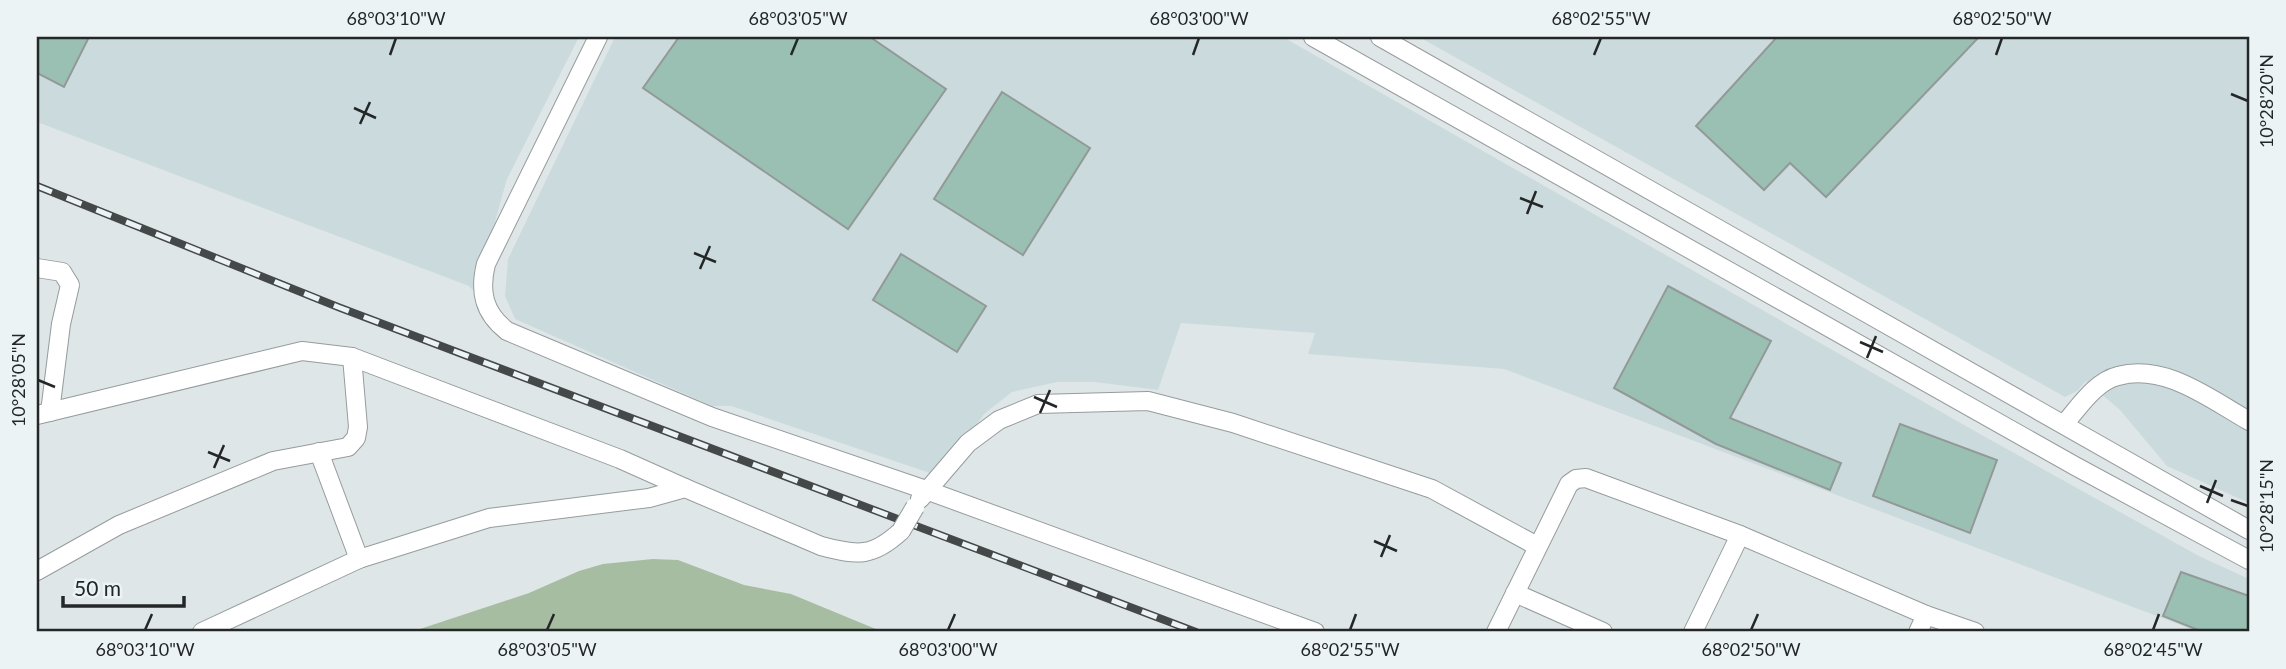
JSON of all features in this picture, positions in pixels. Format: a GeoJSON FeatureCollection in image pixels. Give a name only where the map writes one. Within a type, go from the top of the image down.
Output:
{"type":"FeatureCollection","features":[{"type":"Feature","properties":{"kind":"street"},"geometry":{"type":"LineString","coordinates":[[598,37],[486,264],[484,297],[493,320],[507,331],[712,416],[926,490],[1315,632]]}},
{"type":"Feature","properties":{"kind":"street"},"geometry":{"type":"LineString","coordinates":[[1380,37],[2065,423],[2249,530]]}},
{"type":"Feature","properties":{"kind":"street"},"geometry":{"type":"LineString","coordinates":[[1325,40],[2075,466],[2249,560]]}},
{"type":"Feature","properties":{"kind":"street"},"geometry":{"type":"LineString","coordinates":[[1593,194],[1609,166]]}},
{"type":"Feature","properties":{"kind":"street"},"geometry":{"type":"LineString","coordinates":[[1647,223],[1661,195]]}},
{"type":"Feature","properties":{"kind":"street"},"geometry":{"type":"LineString","coordinates":[[37,268],[62,272],[69,285],[43,414],[302,351],[352,357],[620,459],[821,546],[843,552],[863,553],[882,548],[901,531],[926,490],[968,443],[999,420],[1038,404],[1148,401],[1233,423],[1432,489],[1537,546]]}},
{"type":"Feature","properties":{"kind":"street"},"geometry":{"type":"LineString","coordinates":[[1903,367],[1914,338]]}},
{"type":"Feature","properties":{"kind":"street"},"geometry":{"type":"LineString","coordinates":[[37,571],[119,525],[273,461],[348,447],[356,438],[358,427],[352,357]]}},
{"type":"Feature","properties":{"kind":"street"},"geometry":{"type":"LineString","coordinates":[[2065,423],[2088,396],[2116,376],[2159,374],[2249,421]]}},
{"type":"Feature","properties":{"kind":"street"},"geometry":{"type":"LineString","coordinates":[[2075,466],[2090,438]]}},
{"type":"Feature","properties":{"kind":"street"},"geometry":{"type":"LineString","coordinates":[[319,452],[359,559]]}},
{"type":"Feature","properties":{"kind":"street"},"geometry":{"type":"LineString","coordinates":[[1496,632],[1569,484],[1576,479],[1586,478],[1740,535],[1926,615],[1975,632]]}},
{"type":"Feature","properties":{"kind":"street"},"geometry":{"type":"LineString","coordinates":[[202,632],[359,559],[489,518],[649,498],[685,488]]}},
{"type":"Feature","properties":{"kind":"street"},"geometry":{"type":"LineString","coordinates":[[1693,632],[1740,535]]}},
{"type":"Feature","properties":{"kind":"street"},"geometry":{"type":"LineString","coordinates":[[1515,593],[1603,632]]}},
{"type":"Feature","properties":{"kind":"street"},"geometry":{"type":"LineString","coordinates":[[1917,632],[1926,615]]}},
{"type":"Feature","properties":{"kind":"shaded area"},"geometry":{"type":"Polygon","coordinates":[[[37,37],[579,37],[507,179],[496,218],[481,299],[469,286],[37,122],[37,37]]]}},
{"type":"Feature","properties":{"kind":"shaded area"},"geometry":{"type":"Polygon","coordinates":[[[615,37],[1283,37],[1980,434],[2199,556],[2249,579],[2249,632],[2199,632],[1504,369],[1308,354],[1315,333],[1181,323],[1158,390],[1095,382],[1057,382],[1012,392],[984,414],[946,466],[933,474],[731,406],[712,406],[515,319],[505,296],[508,259],[615,37]]]}},
{"type":"Feature","properties":{"kind":"shaded area"},"geometry":{"type":"Polygon","coordinates":[[[1419,37],[2249,37],[2249,503],[2167,466],[2120,410],[2086,381],[2077,391],[2065,397],[1419,37]]]}},
{"type":"Feature","properties":{"kind":"green space"},"geometry":{"type":"Polygon","coordinates":[[[653,559],[678,560],[744,585],[791,594],[883,632],[411,632],[529,593],[579,571],[603,564],[653,559]]]}},
{"type":"Feature","properties":{"kind":"building"},"geometry":{"type":"Polygon","coordinates":[[[37,37],[89,37],[64,87],[37,73],[37,37]]]}},
{"type":"Feature","properties":{"kind":"building"},"geometry":{"type":"Polygon","coordinates":[[[679,37],[870,37],[946,89],[848,229],[643,88],[679,37]]]}},
{"type":"Feature","properties":{"kind":"building"},"geometry":{"type":"Polygon","coordinates":[[[1777,37],[1979,37],[1826,197],[1790,163],[1764,190],[1696,126],[1777,37]]]}},
{"type":"Feature","properties":{"kind":"building"},"geometry":{"type":"Polygon","coordinates":[[[1002,92],[1090,148],[1023,255],[934,199],[1002,92]]]}},
{"type":"Feature","properties":{"kind":"building"},"geometry":{"type":"Polygon","coordinates":[[[901,254],[986,306],[957,352],[873,300],[901,254]]]}},
{"type":"Feature","properties":{"kind":"building"},"geometry":{"type":"Polygon","coordinates":[[[1668,286],[1771,341],[1730,418],[1841,463],[1830,490],[1716,444],[1614,388],[1668,286]]]}},
{"type":"Feature","properties":{"kind":"building"},"geometry":{"type":"Polygon","coordinates":[[[1900,424],[1997,460],[1970,533],[1873,496],[1900,424]]]}},
{"type":"Feature","properties":{"kind":"building"},"geometry":{"type":"Polygon","coordinates":[[[2181,572],[2249,596],[2249,632],[2203,632],[2163,616],[2181,572]]]}},
{"type":"Feature","properties":{"kind":"railway"},"geometry":{"type":"LineString","coordinates":[[37,186],[338,307],[1196,632]]}}]}
